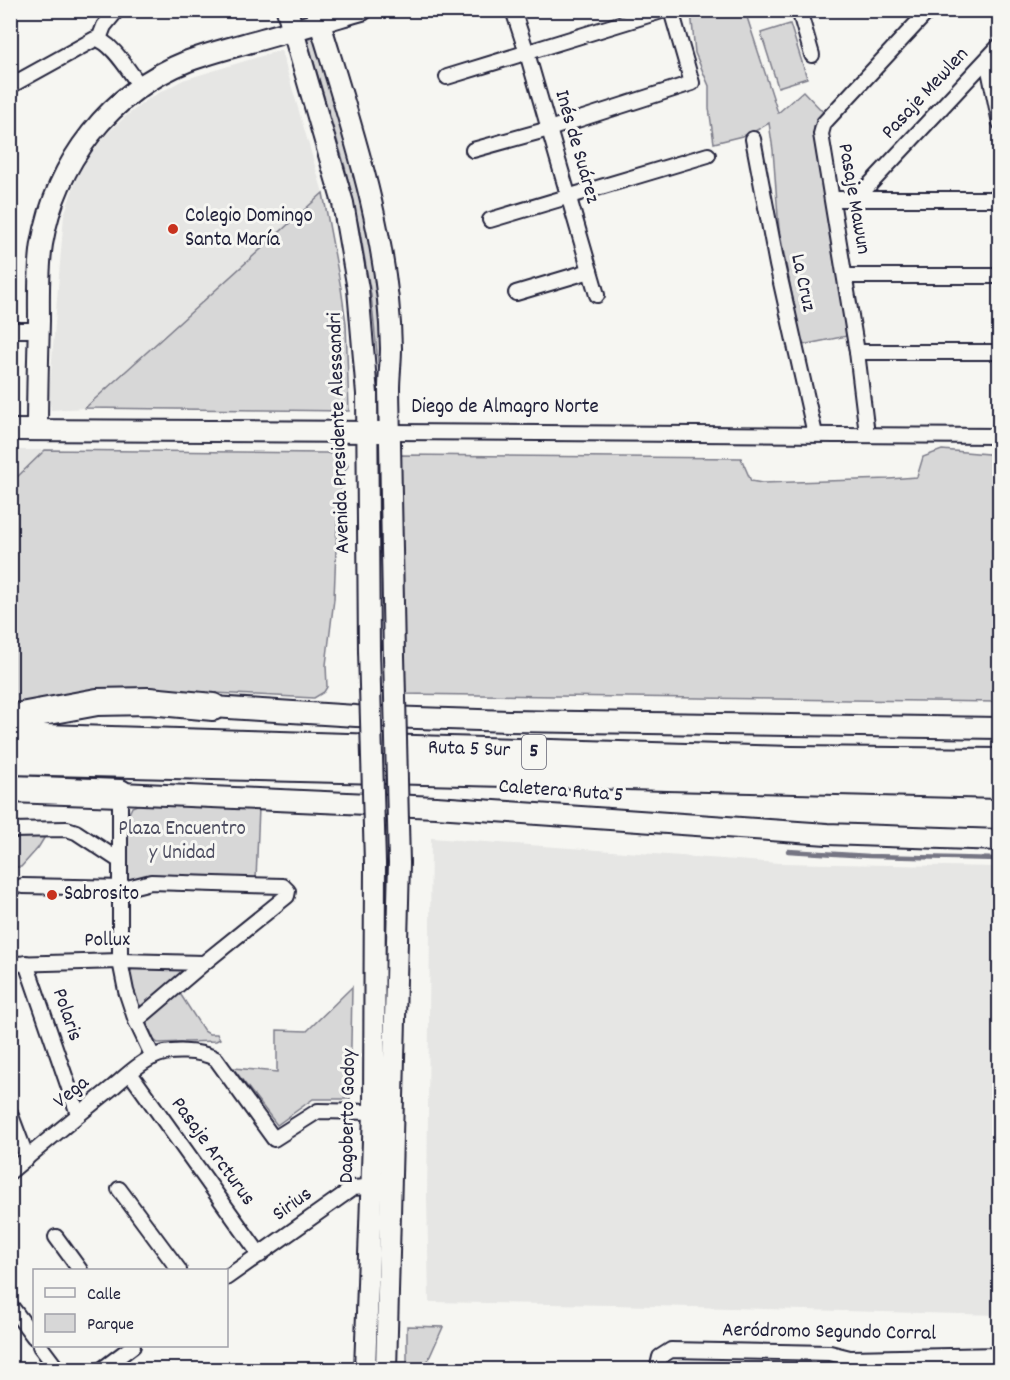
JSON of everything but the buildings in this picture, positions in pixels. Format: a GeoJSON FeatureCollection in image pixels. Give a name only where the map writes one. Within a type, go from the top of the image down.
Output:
{"type":"FeatureCollection","features":[{"type":"Feature","properties":{"kind":"highway"},"geometry":{"type":"LineString","coordinates":[[10,718],[98,702],[149,701],[213,706]]}},
{"type":"Feature","properties":{"kind":"highway","name":"Ruta 5 Sur"},"geometry":{"type":"LineString","coordinates":[[10,737],[780,760],[999,762]]}},
{"type":"Feature","properties":{"kind":"highway","name":"Ruta 5 Sur"},"geometry":{"type":"LineString","coordinates":[[10,761],[999,786]]}},
{"type":"Feature","properties":{"kind":"highway"},"geometry":{"type":"LineString","coordinates":[[10,789],[120,793]]}},
{"type":"Feature","properties":{"kind":"main road","name":"Avenida Presidente Alessandri"},"geometry":{"type":"LineString","coordinates":[[287,10],[331,161],[351,246],[363,324],[375,863]]}},
{"type":"Feature","properties":{"kind":"main road"},"geometry":{"type":"LineString","coordinates":[[37,430],[41,246],[53,201],[72,161],[96,125],[109,111],[140,86],[186,62],[293,31],[318,17],[362,10]]}},
{"type":"Feature","properties":{"kind":"main road"},"geometry":{"type":"LineString","coordinates":[[318,17],[360,162],[382,258],[391,348],[389,432]]}},
{"type":"Feature","properties":{"kind":"main road","name":"Diego de Almagro Norte"},"geometry":{"type":"LineString","coordinates":[[10,430],[389,432]]}},
{"type":"Feature","properties":{"kind":"main road","name":"Dagoberto Godoy"},"geometry":{"type":"LineString","coordinates":[[365,1370],[395,1056],[399,863],[389,432]]}},
{"type":"Feature","properties":{"kind":"main road"},"geometry":{"type":"LineString","coordinates":[[213,706],[356,716],[509,721],[999,728]]}},
{"type":"Feature","properties":{"kind":"main road","name":"Caletera Ruta 5"},"geometry":{"type":"LineString","coordinates":[[120,793],[459,808],[826,834],[999,840]]}},
{"type":"Feature","properties":{"kind":"main road","name":"Dagoberto Godoy"},"geometry":{"type":"LineString","coordinates":[[375,863],[374,1112],[381,1186],[386,1370]]}},
{"type":"Feature","properties":{"kind":"main road"},"geometry":{"type":"LineString","coordinates":[[374,1056],[395,1056]]}},
{"type":"Feature","properties":{"kind":"street"},"geometry":{"type":"LineString","coordinates":[[99,39],[104,26],[117,10]]}},
{"type":"Feature","properties":{"kind":"street","name":"Inés de Suárez"},"geometry":{"type":"LineString","coordinates":[[513,10],[597,295]]}},
{"type":"Feature","properties":{"kind":"street"},"geometry":{"type":"LineString","coordinates":[[447,77],[664,10]]}},
{"type":"Feature","properties":{"kind":"street"},"geometry":{"type":"LineString","coordinates":[[473,150],[549,129],[692,83],[670,10]]}},
{"type":"Feature","properties":{"kind":"street"},"geometry":{"type":"LineString","coordinates":[[799,10],[812,55]]}},
{"type":"Feature","properties":{"kind":"street","name":"Pasaje Mawun"},"geometry":{"type":"LineString","coordinates":[[867,434],[857,352],[821,134],[822,128],[929,10]]}},
{"type":"Feature","properties":{"kind":"street"},"geometry":{"type":"LineString","coordinates":[[10,86],[95,39],[109,45],[140,86]]}},
{"type":"Feature","properties":{"kind":"street","name":"Pasaje Mewlen"},"geometry":{"type":"LineString","coordinates":[[858,197],[999,45]]}},
{"type":"Feature","properties":{"kind":"street"},"geometry":{"type":"LineString","coordinates":[[987,60],[999,123]]}},
{"type":"Feature","properties":{"kind":"street","name":"La Cruz"},"geometry":{"type":"LineString","coordinates":[[753,139],[777,265],[815,434]]}},
{"type":"Feature","properties":{"kind":"street"},"geometry":{"type":"LineString","coordinates":[[490,220],[708,155]]}},
{"type":"Feature","properties":{"kind":"street"},"geometry":{"type":"LineString","coordinates":[[833,199],[858,197],[999,199]]}},
{"type":"Feature","properties":{"kind":"street"},"geometry":{"type":"LineString","coordinates":[[516,293],[590,271]]}},
{"type":"Feature","properties":{"kind":"street"},"geometry":{"type":"LineString","coordinates":[[845,276],[999,276]]}},
{"type":"Feature","properties":{"kind":"street"},"geometry":{"type":"LineString","coordinates":[[10,330],[39,330]]}},
{"type":"Feature","properties":{"kind":"street"},"geometry":{"type":"LineString","coordinates":[[857,352],[999,352]]}},
{"type":"Feature","properties":{"kind":"street","name":"Diego de Almagro Norte"},"geometry":{"type":"LineString","coordinates":[[389,432],[999,436]]}},
{"type":"Feature","properties":{"kind":"street"},"geometry":{"type":"LineString","coordinates":[[120,793],[120,961],[126,991],[136,1021],[159,1055],[198,1053],[209,1054],[216,1059],[274,1140],[318,1111],[374,1112]]}},
{"type":"Feature","properties":{"kind":"street"},"geometry":{"type":"LineString","coordinates":[[10,830],[67,829],[76,832],[120,861]]}},
{"type":"Feature","properties":{"kind":"street"},"geometry":{"type":"LineString","coordinates":[[22,886],[120,888],[151,882],[283,886],[288,891],[287,896],[136,1021]]}},
{"type":"Feature","properties":{"kind":"street","name":"Pollux"},"geometry":{"type":"LineString","coordinates":[[10,964],[120,961],[204,963]]}},
{"type":"Feature","properties":{"kind":"street","name":"Polaris"},"geometry":{"type":"LineString","coordinates":[[26,963],[78,1114]]}},
{"type":"Feature","properties":{"kind":"street","name":"Vega"},"geometry":{"type":"LineString","coordinates":[[10,1172],[130,1073],[159,1055]]}},
{"type":"Feature","properties":{"kind":"street","name":"Pasaje Arcturus"},"geometry":{"type":"LineString","coordinates":[[130,1073],[260,1255]]}},
{"type":"Feature","properties":{"kind":"street"},"geometry":{"type":"LineString","coordinates":[[10,1113],[27,1158]]}},
{"type":"Feature","properties":{"kind":"street","name":"Sirius"},"geometry":{"type":"LineString","coordinates":[[228,1277],[353,1188],[381,1186]]}},
{"type":"Feature","properties":{"kind":"street"},"geometry":{"type":"LineString","coordinates":[[119,1189],[178,1269]]}},
{"type":"Feature","properties":{"kind":"street"},"geometry":{"type":"LineString","coordinates":[[56,1237],[79,1269]]}},
{"type":"Feature","properties":{"kind":"street"},"geometry":{"type":"LineString","coordinates":[[10,1305],[33,1336]]}},
{"type":"Feature","properties":{"kind":"street"},"geometry":{"type":"LineString","coordinates":[[41,1347],[58,1370]]}},
{"type":"Feature","properties":{"kind":"street"},"geometry":{"type":"LineString","coordinates":[[101,1370],[132,1347]]}},
{"type":"Feature","properties":{"kind":"street","name":"Aeródromo Segundo Corral"},"geometry":{"type":"LineString","coordinates":[[658,1363],[670,1350],[830,1353],[842,1363],[850,1358],[930,1363],[996,1355]]}},
{"type":"Feature","properties":{"kind":"street"},"geometry":{"type":"LineString","coordinates":[[992,1370],[996,1355]]}},
{"type":"Feature","properties":{"kind":"shaded area","name":"Colegio Domingo Santa María"},"geometry":{"type":"Polygon","coordinates":[[[281,50],[323,193],[85,408],[51,410],[49,395],[64,215],[77,177],[90,155],[107,134],[148,99],[183,80],[281,50]]]}},
{"type":"Feature","properties":{"kind":"shaded area"},"geometry":{"type":"Polygon","coordinates":[[[11,450],[45,450],[11,483],[11,450]]]}},
{"type":"Feature","properties":{"kind":"shaded area"},"geometry":{"type":"Polygon","coordinates":[[[431,838],[779,863],[999,867],[999,1315],[429,1302],[427,1197],[431,838]]]}},
{"type":"Feature","properties":{"kind":"green space"},"geometry":{"type":"Polygon","coordinates":[[[691,11],[745,11],[778,113],[803,91],[825,114],[814,127],[847,336],[802,345],[779,229],[769,123],[750,134],[714,143],[709,108],[709,86],[695,53],[691,11]]]}},
{"type":"Feature","properties":{"kind":"green space"},"geometry":{"type":"Polygon","coordinates":[[[790,24],[807,78],[778,87],[761,33],[790,24]]]}},
{"type":"Feature","properties":{"kind":"green space"},"geometry":{"type":"Polygon","coordinates":[[[311,37],[316,40],[348,150],[374,262],[380,300],[383,348],[381,421],[379,372],[371,295],[360,232],[345,167],[307,39],[311,37]]]}},
{"type":"Feature","properties":{"kind":"green space"},"geometry":{"type":"Polygon","coordinates":[[[323,193],[346,323],[349,411],[85,408],[323,193]]]}},
{"type":"Feature","properties":{"kind":"green space"},"geometry":{"type":"Polygon","coordinates":[[[45,450],[326,453],[339,456],[344,460],[348,466],[344,472],[337,524],[334,599],[326,665],[327,687],[324,692],[314,698],[157,690],[11,709],[11,483],[45,450]]]}},
{"type":"Feature","properties":{"kind":"green space"},"geometry":{"type":"Polygon","coordinates":[[[942,450],[999,455],[999,702],[401,694],[398,460],[401,455],[741,458],[751,481],[762,483],[917,477],[923,457],[942,450]]]}},
{"type":"Feature","properties":{"kind":"green space","name":"Plaza Encuentro y Unidad"},"geometry":{"type":"Polygon","coordinates":[[[142,803],[259,808],[256,879],[126,884],[127,818],[132,807],[142,803]]]}},
{"type":"Feature","properties":{"kind":"green space"},"geometry":{"type":"Polygon","coordinates":[[[46,835],[21,867],[11,867],[11,836],[46,835]]]}},
{"type":"Feature","properties":{"kind":"green space"},"geometry":{"type":"Polygon","coordinates":[[[133,967],[181,967],[186,973],[145,1007],[137,1004],[131,990],[129,981],[133,967]]]}},
{"type":"Feature","properties":{"kind":"green space"},"geometry":{"type":"Polygon","coordinates":[[[352,987],[350,1099],[313,1099],[277,1125],[233,1068],[277,1072],[277,1030],[307,1031],[352,987]]]}},
{"type":"Feature","properties":{"kind":"green space"},"geometry":{"type":"Polygon","coordinates":[[[179,992],[204,1031],[217,1034],[220,1039],[158,1043],[154,1040],[146,1020],[179,992]]]}},
{"type":"Feature","properties":{"kind":"green space"},"geometry":{"type":"Polygon","coordinates":[[[407,1326],[443,1327],[426,1365],[407,1365],[407,1326]]]}},
{"type":"Feature","properties":{"kind":"green space"},"geometry":{"type":"Polygon","coordinates":[[[796,1359],[822,1360],[833,1369],[796,1370],[796,1359]]]}},
{"type":"Feature","properties":{"kind":"green space"},"geometry":{"type":"Polygon","coordinates":[[[937,1364],[979,1365],[982,1369],[932,1369],[937,1364]]]}},
{"type":"Feature","properties":{"kind":"waterway"},"geometry":{"type":"LineString","coordinates":[[788,851],[869,856],[1000,859]]}},
{"type":"Feature","properties":{"kind":"place","name":"Colegio Domingo Santa María"},"geometry":{"type":"Point","coordinates":[173,229]}},
{"type":"Feature","properties":{"kind":"place","name":"Sabrosito"},"geometry":{"type":"Point","coordinates":[52,895]}}]}
